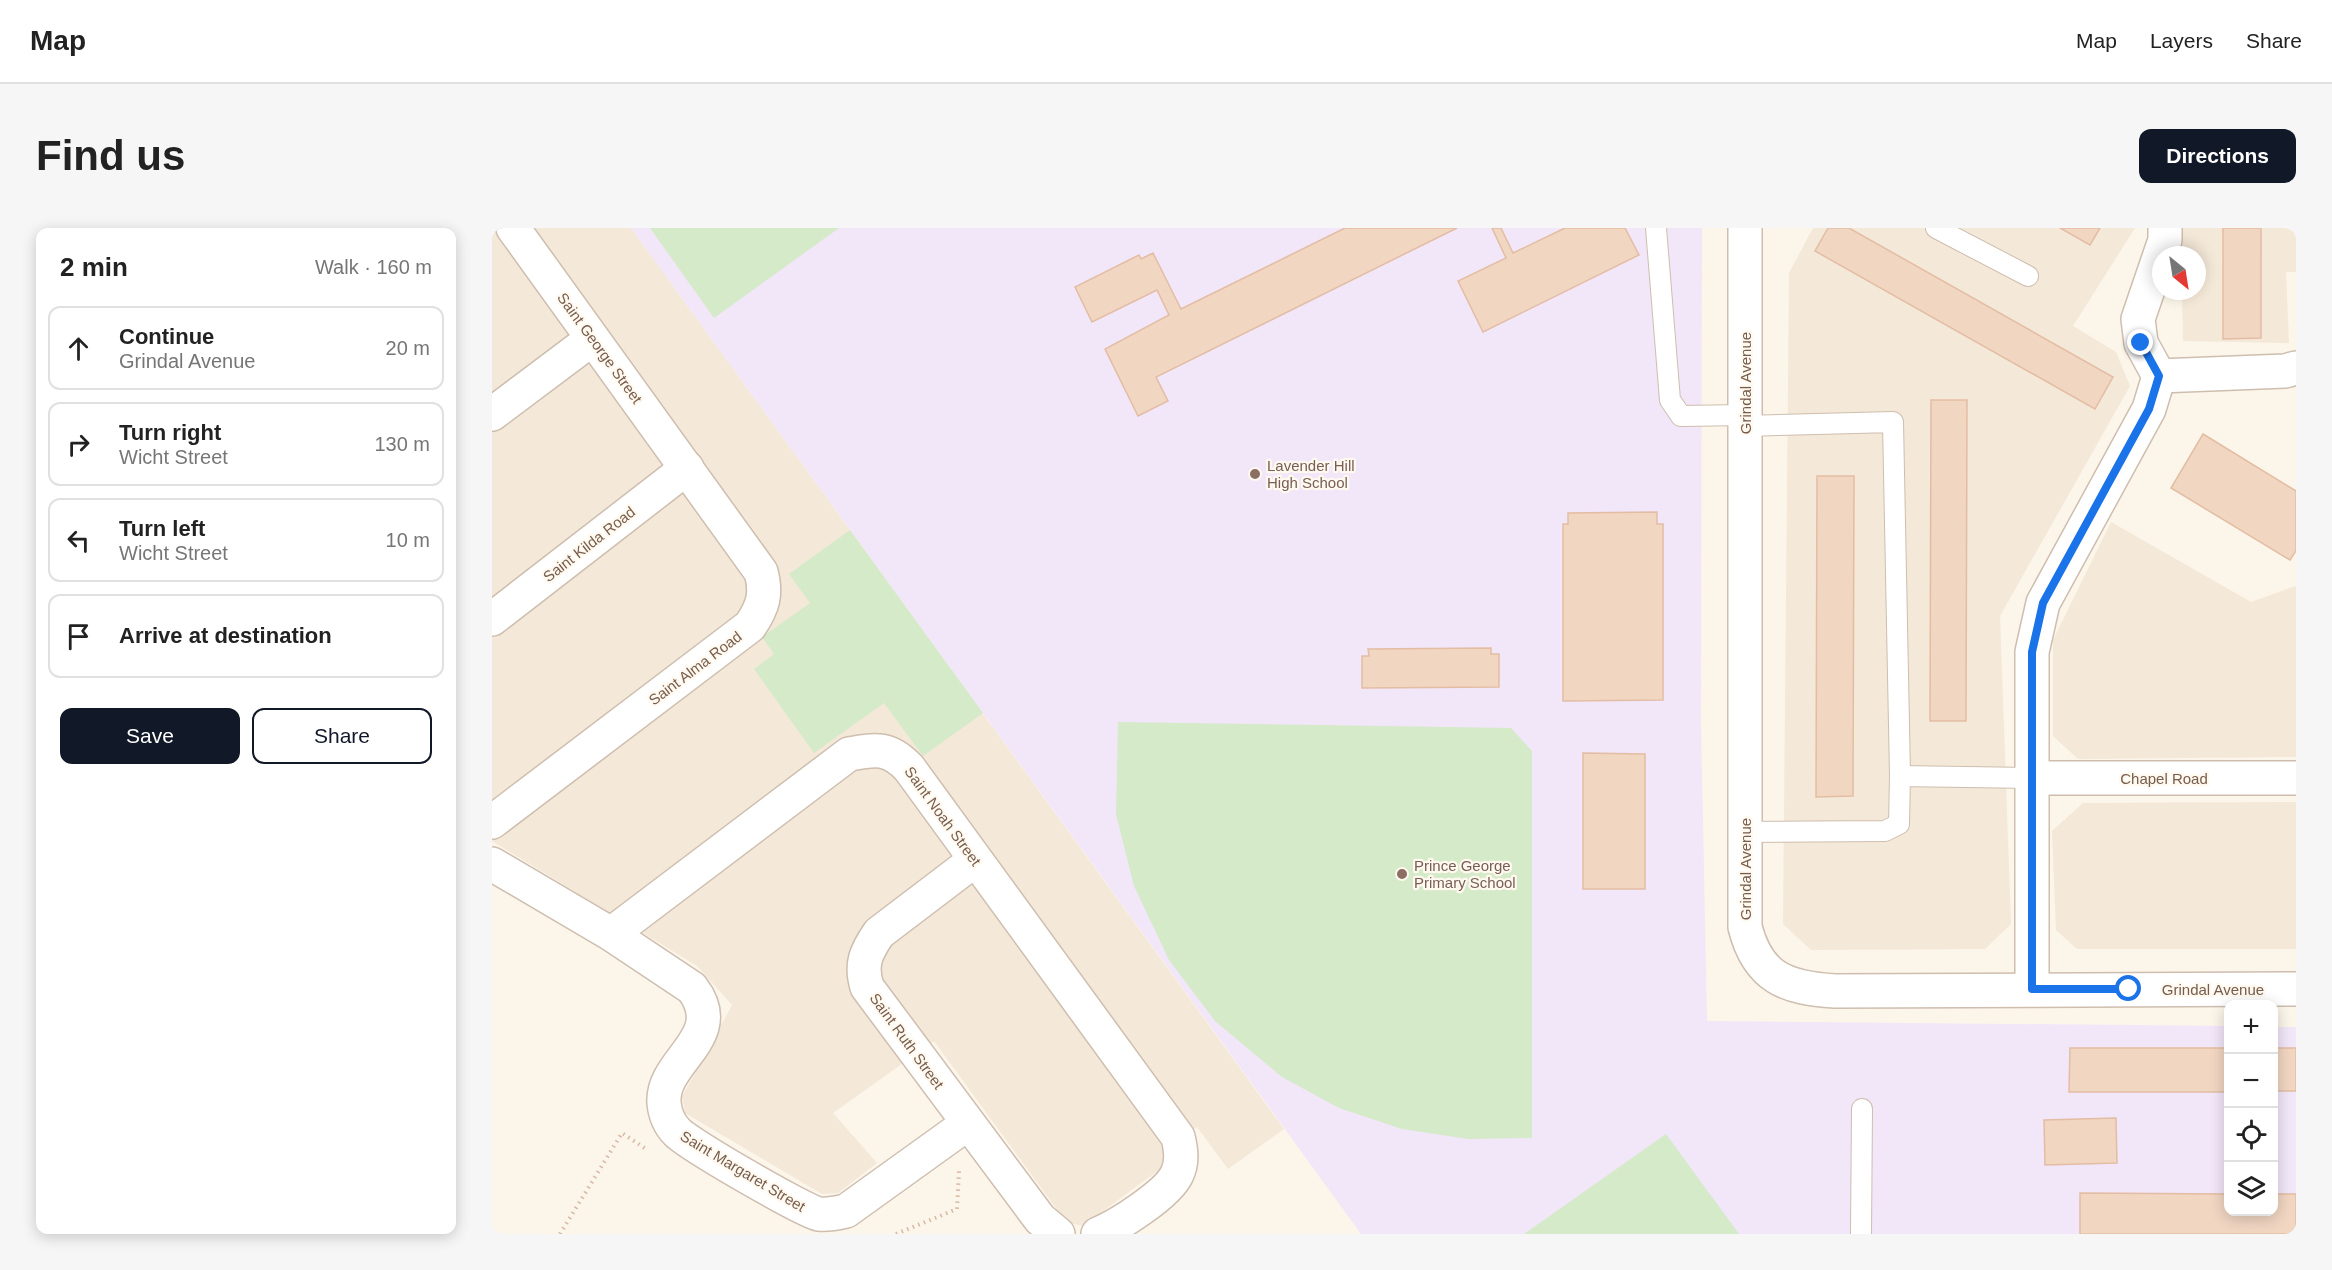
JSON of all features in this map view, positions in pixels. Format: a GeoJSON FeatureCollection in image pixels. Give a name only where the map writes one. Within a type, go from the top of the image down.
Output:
{"type":"FeatureCollection","features":[{"type":"Feature","properties":{"kind":"street","name":"Saint George Street"},"geometry":{"type":"LineString","coordinates":[[513,228],[687,468]]}},
{"type":"Feature","properties":{"kind":"street","name":"Grindal Avenue"},"geometry":{"type":"LineString","coordinates":[[1745,228],[1745,927],[1750,946],[1761,964],[1775,978],[1792,986],[1835,991],[2296,990]]}},
{"type":"Feature","properties":{"kind":"street"},"geometry":{"type":"LineString","coordinates":[[2032,989],[2032,652],[2043,603],[2149,409],[2159,376],[2141,343],[2138,326],[2165,240],[2165,228]]}},
{"type":"Feature","properties":{"kind":"street"},"geometry":{"type":"LineString","coordinates":[[492,414],[592,339]]}},
{"type":"Feature","properties":{"kind":"street"},"geometry":{"type":"LineString","coordinates":[[2159,376],[2285,371],[2296,368]]}},
{"type":"Feature","properties":{"kind":"street","name":"Saint Kilda Road"},"geometry":{"type":"LineString","coordinates":[[492,619],[687,468]]}},
{"type":"Feature","properties":{"kind":"street","name":"Saint Alma Road"},"geometry":{"type":"LineString","coordinates":[[492,822],[750,626],[761,609],[765,590],[761,572],[687,468]]}},
{"type":"Feature","properties":{"kind":"street","name":"Saint Noah Street"},"geometry":{"type":"LineString","coordinates":[[611,934],[849,754],[877,749],[898,757],[909,768],[975,861],[1171,1124],[1180,1143],[1177,1174],[1169,1186],[1112,1228],[1098,1234]]}},
{"type":"Feature","properties":{"kind":"street","name":"Chapel Road"},"geometry":{"type":"LineString","coordinates":[[2031,778],[2296,778]]}},
{"type":"Feature","properties":{"kind":"street","name":"Saint Ruth Street"},"geometry":{"type":"LineString","coordinates":[[975,861],[879,933],[870,947],[862,970],[867,987],[967,1124],[1040,1219],[1058,1234]]}},
{"type":"Feature","properties":{"kind":"street"},"geometry":{"type":"LineString","coordinates":[[492,864],[611,934]]}},
{"type":"Feature","properties":{"kind":"street","name":"Saint Margaret Street"},"geometry":{"type":"LineString","coordinates":[[611,934],[692,988],[701,999],[704,1013],[702,1029],[667,1086],[664,1101],[667,1118],[686,1140],[807,1210],[832,1215],[846,1211],[967,1124]]}},
{"type":"Feature","properties":{"kind":"lane"},"geometry":{"type":"LineString","coordinates":[[1656,228],[1670,400],[1681,416],[1745,421],[1893,422],[1899,824],[1885,831],[1745,832]]}},
{"type":"Feature","properties":{"kind":"lane"},"geometry":{"type":"LineString","coordinates":[[1936,228],[2028,276]]}},
{"type":"Feature","properties":{"kind":"lane"},"geometry":{"type":"LineString","coordinates":[[1900,776],[2031,778]]}},
{"type":"Feature","properties":{"kind":"lane"},"geometry":{"type":"LineString","coordinates":[[1861,1234],[1862,1109]]}},
{"type":"Feature","properties":{"kind":"path"},"geometry":{"type":"LineString","coordinates":[[896,1234],[957,1209],[960,1157],[967,1124]]}},
{"type":"Feature","properties":{"kind":"path"},"geometry":{"type":"LineString","coordinates":[[560,1234],[622,1133],[650,1152]]}},
{"type":"Feature","properties":{"kind":"shaded area"},"geometry":{"type":"Polygon","coordinates":[[[492,228],[631,228],[1284,1129],[1228,1169],[1197,1127],[1167,1150],[1164,1166],[1083,1226],[1066,1222],[934,1041],[833,1113],[877,1163],[838,1193],[822,1194],[685,1113],[682,1097],[732,1005],[697,966],[492,841],[492,228]]]}},
{"type":"Feature","properties":{"kind":"shaded area"},"geometry":{"type":"Polygon","coordinates":[[[631,228],[1702,228],[1701,724],[1707,1021],[2224,1026],[2224,1216],[2278,1216],[2278,1027],[2296,1027],[2296,1234],[1361,1234],[631,228]]]}},
{"type":"Feature","properties":{"kind":"shaded area"},"geometry":{"type":"Polygon","coordinates":[[[1813,228],[2135,228],[2073,326],[2116,352],[2130,386],[2000,616],[2011,924],[1985,949],[1811,950],[1783,924],[1789,273],[1813,228]]]}},
{"type":"Feature","properties":{"kind":"shaded area"},"geometry":{"type":"Polygon","coordinates":[[[2182,228],[2296,228],[2296,272],[2286,272],[2289,343],[2183,341],[2182,300],[2206,300],[2206,246],[2182,246],[2182,228]]]}},
{"type":"Feature","properties":{"kind":"shaded area"},"geometry":{"type":"Polygon","coordinates":[[[2111,522],[2251,602],[2296,586],[2296,757],[2078,759],[2053,736],[2053,640],[2111,522]]]}},
{"type":"Feature","properties":{"kind":"shaded area"},"geometry":{"type":"Polygon","coordinates":[[[2296,802],[2296,949],[2077,949],[2056,930],[2052,831],[2083,803],[2296,802]]]}},
{"type":"Feature","properties":{"kind":"green space"},"geometry":{"type":"Polygon","coordinates":[[[650,228],[839,228],[714,318],[650,228]]]}},
{"type":"Feature","properties":{"kind":"green space"},"geometry":{"type":"Polygon","coordinates":[[[850,530],[983,713],[923,756],[884,703],[814,753],[754,669],[774,654],[762,637],[810,603],[789,574],[850,530]]]}},
{"type":"Feature","properties":{"kind":"green space"},"geometry":{"type":"Polygon","coordinates":[[[1118,722],[1511,728],[1532,751],[1532,1138],[1468,1139],[1402,1129],[1339,1108],[1282,1077],[1215,1021],[1169,960],[1134,886],[1116,814],[1118,722]]]}},
{"type":"Feature","properties":{"kind":"green space"},"geometry":{"type":"Polygon","coordinates":[[[1666,1134],[1739,1234],[1524,1234],[1666,1134]]]}},
{"type":"Feature","properties":{"kind":"building"},"geometry":{"type":"Polygon","coordinates":[[[1345,228],[1457,228],[1156,377],[1168,401],[1138,416],[1105,349],[1169,315],[1157,290],[1092,322],[1075,287],[1139,255],[1141,259],[1153,253],[1181,309],[1345,228]]]}},
{"type":"Feature","properties":{"kind":"building"},"geometry":{"type":"Polygon","coordinates":[[[1492,228],[1501,228],[1513,253],[1565,228],[1625,228],[1639,255],[1483,332],[1458,281],[1506,258],[1492,228]]]}},
{"type":"Feature","properties":{"kind":"building"},"geometry":{"type":"Polygon","coordinates":[[[1828,228],[1849,228],[2113,377],[2095,409],[1815,251],[1828,228]]]}},
{"type":"Feature","properties":{"kind":"building"},"geometry":{"type":"Polygon","coordinates":[[[2060,228],[2100,228],[2090,245],[2060,228]]]}},
{"type":"Feature","properties":{"kind":"building"},"geometry":{"type":"Polygon","coordinates":[[[2223,228],[2261,228],[2261,338],[2223,339],[2223,228]]]}},
{"type":"Feature","properties":{"kind":"building"},"geometry":{"type":"Polygon","coordinates":[[[1931,400],[1967,400],[1966,721],[1930,721],[1931,400]]]}},
{"type":"Feature","properties":{"kind":"building"},"geometry":{"type":"Polygon","coordinates":[[[2203,434],[2296,491],[2296,551],[2290,560],[2171,488],[2203,434]]]}},
{"type":"Feature","properties":{"kind":"building"},"geometry":{"type":"Polygon","coordinates":[[[1817,476],[1854,476],[1853,796],[1816,797],[1817,476]]]}},
{"type":"Feature","properties":{"kind":"building"},"geometry":{"type":"Polygon","coordinates":[[[1657,512],[1657,524],[1663,524],[1663,700],[1563,701],[1563,524],[1568,524],[1568,513],[1657,512]]]}},
{"type":"Feature","properties":{"kind":"building"},"geometry":{"type":"Polygon","coordinates":[[[1491,648],[1491,654],[1499,654],[1499,687],[1362,688],[1362,656],[1369,656],[1368,649],[1491,648]]]}},
{"type":"Feature","properties":{"kind":"building"},"geometry":{"type":"Polygon","coordinates":[[[1583,753],[1645,754],[1645,889],[1583,889],[1583,753]]]}},
{"type":"Feature","properties":{"kind":"building"},"geometry":{"type":"Polygon","coordinates":[[[2070,1048],[2224,1048],[2224,1092],[2069,1092],[2070,1048]]]}},
{"type":"Feature","properties":{"kind":"building"},"geometry":{"type":"Polygon","coordinates":[[[2278,1048],[2296,1048],[2296,1091],[2278,1091],[2278,1048]]]}},
{"type":"Feature","properties":{"kind":"building"},"geometry":{"type":"Polygon","coordinates":[[[2116,1118],[2117,1163],[2045,1165],[2044,1120],[2116,1118]]]}},
{"type":"Feature","properties":{"kind":"building"},"geometry":{"type":"Polygon","coordinates":[[[2080,1193],[2224,1194],[2224,1216],[2278,1216],[2278,1194],[2296,1194],[2296,1234],[2080,1234],[2080,1193]]]}},
{"type":"Feature","properties":{"kind":"place","name":"Lavender Hill High School"},"geometry":{"type":"Point","coordinates":[1255,474]}},
{"type":"Feature","properties":{"kind":"place","name":"Prince George Primary School"},"geometry":{"type":"Point","coordinates":[1402,874]}},
{"type":"Feature","properties":{"kind":"route"},"geometry":{"type":"LineString","coordinates":[[2129,989],[2032,989],[2032,652],[2043,603],[2149,409],[2159,376],[2141,343]]}}]}
